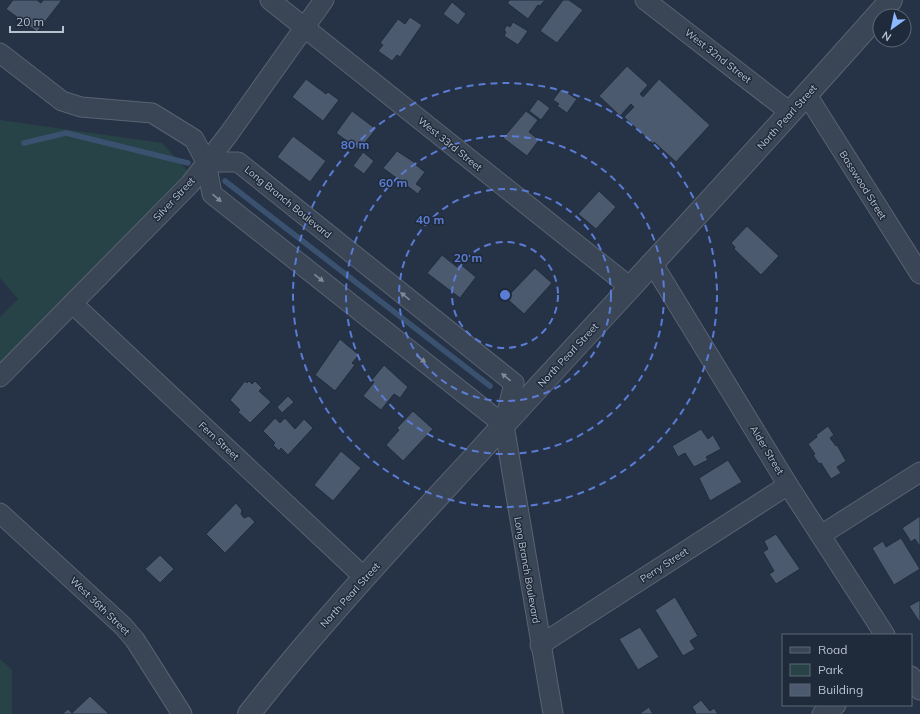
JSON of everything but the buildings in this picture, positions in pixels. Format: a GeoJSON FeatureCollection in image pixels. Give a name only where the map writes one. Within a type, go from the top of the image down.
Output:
{"type":"FeatureCollection","features":[{"type":"Feature","properties":{"kind":"street","name":"West 33rd Street"},"geometry":{"type":"LineString","coordinates":[[270,0],[630,287]]}},
{"type":"Feature","properties":{"kind":"street","name":"Silver Street"},"geometry":{"type":"LineString","coordinates":[[0,377],[190,184],[228,135],[324,0]]}},
{"type":"Feature","properties":{"kind":"street","name":"West 32nd Street"},"geometry":{"type":"LineString","coordinates":[[645,0],[791,113]]}},
{"type":"Feature","properties":{"kind":"street","name":"North Pearl Street"},"geometry":{"type":"LineString","coordinates":[[249,714],[289,663],[364,578],[791,113],[891,0]]}},
{"type":"Feature","properties":{"kind":"street"},"geometry":{"type":"LineString","coordinates":[[0,54],[62,101],[81,107],[152,113],[194,139],[206,162],[212,194],[504,425]]}},
{"type":"Feature","properties":{"kind":"street","name":"Basswood Street"},"geometry":{"type":"LineString","coordinates":[[807,95],[920,274]]}},
{"type":"Feature","properties":{"kind":"street","name":"Long Branch Boulevard"},"geometry":{"type":"LineString","coordinates":[[206,162],[238,162],[514,383],[504,425],[540,645],[548,711]]}},
{"type":"Feature","properties":{"kind":"street","name":"Alder Street"},"geometry":{"type":"LineString","coordinates":[[653,264],[788,485],[884,634]]}},
{"type":"Feature","properties":{"kind":"street","name":"Fern Street"},"geometry":{"type":"LineString","coordinates":[[73,304],[364,578]]}},
{"type":"Feature","properties":{"kind":"street"},"geometry":{"type":"LineString","coordinates":[[821,535],[920,472]]}},
{"type":"Feature","properties":{"kind":"street","name":"Perry Street"},"geometry":{"type":"LineString","coordinates":[[540,645],[788,485]]}},
{"type":"Feature","properties":{"kind":"street","name":"West 36th Street"},"geometry":{"type":"LineString","coordinates":[[0,513],[123,626],[135,640],[182,714]]}},
{"type":"Feature","properties":{"kind":"street"},"geometry":{"type":"LineString","coordinates":[[912,678],[920,690]]}},
{"type":"Feature","properties":{"kind":"street"},"geometry":{"type":"LineString","coordinates":[[822,714],[834,706]]}},
{"type":"Feature","properties":{"kind":"green space"},"geometry":{"type":"Polygon","coordinates":[[[0,120],[162,143],[188,171],[0,364],[0,317],[18,299],[0,278],[0,120]]]}},
{"type":"Feature","properties":{"kind":"green space"},"geometry":{"type":"Polygon","coordinates":[[[0,659],[12,670],[12,714],[0,714],[0,659]]]}},
{"type":"Feature","properties":{"kind":"waterway"},"geometry":{"type":"LineString","coordinates":[[24,143],[66,133],[188,163]]}},
{"type":"Feature","properties":{"kind":"waterway"},"geometry":{"type":"LineString","coordinates":[[225,181],[490,386]]}}]}
